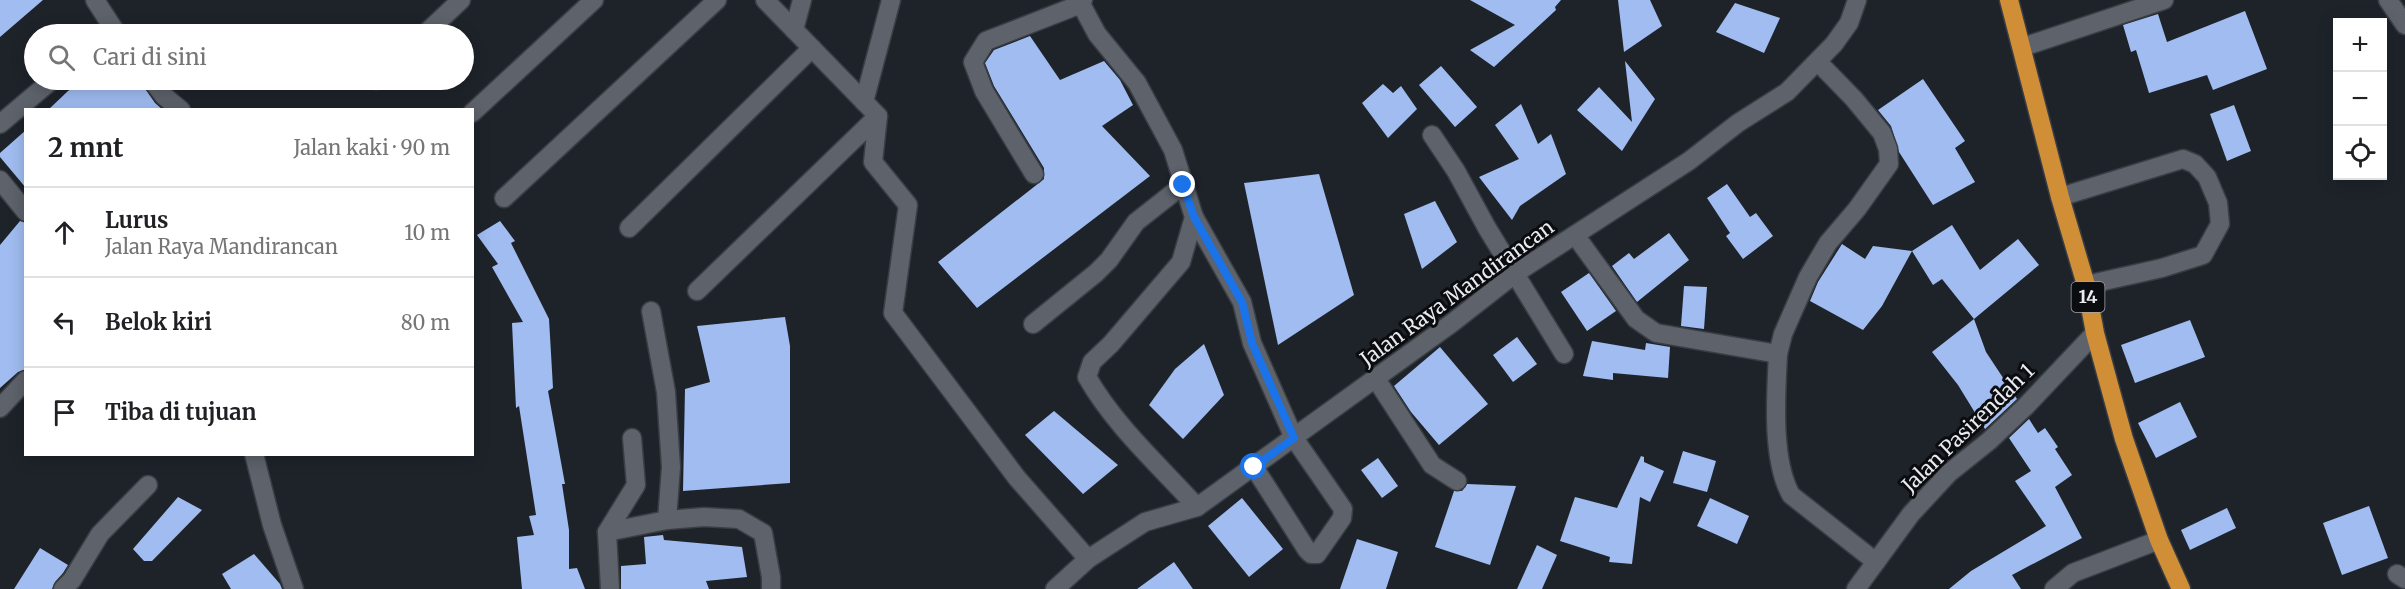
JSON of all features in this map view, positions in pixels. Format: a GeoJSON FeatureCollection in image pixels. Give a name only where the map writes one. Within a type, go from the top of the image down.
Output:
{"type":"FeatureCollection","features":[{"type":"Feature","properties":{"kind":"highway","name":"14"},"geometry":{"type":"LineString","coordinates":[[2009,0],[2060,197],[2086,285],[2095,333],[2124,439],[2159,540],[2181,589]]}},
{"type":"Feature","properties":{"kind":"street"},"geometry":{"type":"LineString","coordinates":[[95,0],[107,24]]}},
{"type":"Feature","properties":{"kind":"street"},"geometry":{"type":"LineString","coordinates":[[436,24],[461,0]]}},
{"type":"Feature","properties":{"kind":"street"},"geometry":{"type":"LineString","coordinates":[[474,111],[594,0]]}},
{"type":"Feature","properties":{"kind":"street"},"geometry":{"type":"LineString","coordinates":[[504,198],[717,0]]}},
{"type":"Feature","properties":{"kind":"street"},"geometry":{"type":"LineString","coordinates":[[765,0],[878,116]]}},
{"type":"Feature","properties":{"kind":"street"},"geometry":{"type":"LineString","coordinates":[[794,30],[802,0]]}},
{"type":"Feature","properties":{"kind":"street"},"geometry":{"type":"LineString","coordinates":[[864,102],[891,0]]}},
{"type":"Feature","properties":{"kind":"street","name":"Jalan Raya Mandirancan"},"geometry":{"type":"LineString","coordinates":[[1055,589],[1088,560],[1145,522],[1197,507],[1376,379],[1516,273],[1689,161],[1738,123],[1787,92],[1818,63],[1848,23],[1857,0]]}},
{"type":"Feature","properties":{"kind":"street"},"geometry":{"type":"LineString","coordinates":[[2023,47],[2164,0]]}},
{"type":"Feature","properties":{"kind":"street"},"geometry":{"type":"LineString","coordinates":[[2388,0],[2405,25]]}},
{"type":"Feature","properties":{"kind":"street"},"geometry":{"type":"LineString","coordinates":[[1034,174],[984,91],[973,62],[987,40],[1082,2],[1097,34],[1137,83],[1173,150],[1194,217],[1242,302],[1252,343],[1294,438],[1343,509],[1342,518],[1317,554],[1311,554],[1308,550],[1254,467]]}},
{"type":"Feature","properties":{"kind":"street"},"geometry":{"type":"LineString","coordinates":[[629,228],[812,48]]}},
{"type":"Feature","properties":{"kind":"street"},"geometry":{"type":"LineString","coordinates":[[1818,63],[1854,99],[1882,133],[1888,150],[1889,164],[1857,209],[1828,243],[1808,277],[1783,334],[1778,354],[1775,407],[1783,481],[1791,495],[1876,562]]}},
{"type":"Feature","properties":{"kind":"street"},"geometry":{"type":"LineString","coordinates":[[0,124],[40,90]]}},
{"type":"Feature","properties":{"kind":"street"},"geometry":{"type":"LineString","coordinates":[[160,90],[179,108]]}},
{"type":"Feature","properties":{"kind":"street"},"geometry":{"type":"LineString","coordinates":[[697,291],[878,116]]}},
{"type":"Feature","properties":{"kind":"street"},"geometry":{"type":"LineString","coordinates":[[878,116],[873,162],[908,205],[893,314],[1017,477],[1088,560]]}},
{"type":"Feature","properties":{"kind":"street"},"geometry":{"type":"LineString","coordinates":[[1432,135],[1564,354]]}},
{"type":"Feature","properties":{"kind":"street"},"geometry":{"type":"LineString","coordinates":[[2060,197],[2183,159],[2195,164],[2207,177],[2218,203],[2220,224],[2203,255],[2162,268],[2086,285]]}},
{"type":"Feature","properties":{"kind":"street"},"geometry":{"type":"LineString","coordinates":[[0,180],[24,210]]}},
{"type":"Feature","properties":{"kind":"street"},"geometry":{"type":"LineString","coordinates":[[1033,324],[1096,273],[1109,260],[1136,222],[1183,185]]}},
{"type":"Feature","properties":{"kind":"street"},"geometry":{"type":"LineString","coordinates":[[1194,217],[1181,262],[1111,344],[1092,362],[1087,377],[1098,396],[1118,421],[1197,507]]}},
{"type":"Feature","properties":{"kind":"street"},"geometry":{"type":"LineString","coordinates":[[1575,236],[1636,320],[1646,328],[1656,333],[1778,354]]}},
{"type":"Feature","properties":{"kind":"street"},"geometry":{"type":"LineString","coordinates":[[651,310],[666,392],[671,468],[667,520]]}},
{"type":"Feature","properties":{"kind":"street","name":"Jalan Pasirendah 1"},"geometry":{"type":"LineString","coordinates":[[1856,589],[1911,514],[1949,473],[1989,441],[2026,406],[2095,333]]}},
{"type":"Feature","properties":{"kind":"street"},"geometry":{"type":"LineString","coordinates":[[1376,379],[1432,465],[1457,481]]}},
{"type":"Feature","properties":{"kind":"street"},"geometry":{"type":"LineString","coordinates":[[0,408],[24,382]]}},
{"type":"Feature","properties":{"kind":"street"},"geometry":{"type":"LineString","coordinates":[[610,589],[607,532],[636,484],[632,438]]}},
{"type":"Feature","properties":{"kind":"street"},"geometry":{"type":"LineString","coordinates":[[255,456],[272,525],[294,589]]}},
{"type":"Feature","properties":{"kind":"street"},"geometry":{"type":"LineString","coordinates":[[63,589],[72,580],[100,534],[148,486]]}},
{"type":"Feature","properties":{"kind":"street"},"geometry":{"type":"LineString","coordinates":[[607,532],[667,520],[704,517],[739,519],[763,533],[771,589]]}},
{"type":"Feature","properties":{"kind":"street"},"geometry":{"type":"LineString","coordinates":[[2054,589],[2076,581],[2159,540]]}},
{"type":"Feature","properties":{"kind":"building"},"geometry":{"type":"Polygon","coordinates":[[[0,0],[43,0],[0,37],[0,0]]]}},
{"type":"Feature","properties":{"kind":"building"},"geometry":{"type":"Polygon","coordinates":[[[1470,0],[1561,0],[1555,7],[1556,10],[1494,67],[1470,50],[1515,25],[1470,0]]]}},
{"type":"Feature","properties":{"kind":"building"},"geometry":{"type":"Polygon","coordinates":[[[1618,0],[1650,0],[1662,26],[1624,52],[1618,0]]]}},
{"type":"Feature","properties":{"kind":"building"},"geometry":{"type":"Polygon","coordinates":[[[1735,3],[1780,18],[1764,53],[1716,32],[1735,3]]]}},
{"type":"Feature","properties":{"kind":"building"},"geometry":{"type":"Polygon","coordinates":[[[2245,11],[2267,69],[2213,90],[2207,75],[2149,93],[2136,50],[2131,52],[2123,25],[2158,14],[2167,42],[2245,11]]]}},
{"type":"Feature","properties":{"kind":"building"},"geometry":{"type":"Polygon","coordinates":[[[1030,36],[1060,80],[1104,61],[1120,80],[1133,105],[1102,126],[1150,176],[977,308],[938,262],[1044,179],[1044,168],[994,86],[985,63],[994,50],[1030,36]]]}},
{"type":"Feature","properties":{"kind":"building"},"geometry":{"type":"Polygon","coordinates":[[[1625,61],[1655,99],[1622,151],[1577,110],[1599,87],[1632,122],[1625,61]]]}},
{"type":"Feature","properties":{"kind":"building"},"geometry":{"type":"Polygon","coordinates":[[[1441,66],[1477,107],[1455,127],[1419,85],[1441,66]]]}},
{"type":"Feature","properties":{"kind":"building"},"geometry":{"type":"Polygon","coordinates":[[[1923,79],[1965,141],[1955,148],[1975,182],[1933,205],[1899,152],[1891,126],[1878,110],[1923,79]]]}},
{"type":"Feature","properties":{"kind":"building"},"geometry":{"type":"Polygon","coordinates":[[[1383,84],[1393,93],[1401,86],[1417,109],[1388,138],[1362,103],[1383,84]]]}},
{"type":"Feature","properties":{"kind":"building"},"geometry":{"type":"Polygon","coordinates":[[[146,90],[161,108],[50,108],[68,91],[146,90]]]}},
{"type":"Feature","properties":{"kind":"building"},"geometry":{"type":"Polygon","coordinates":[[[1521,104],[1538,144],[1551,134],[1566,174],[1520,206],[1512,220],[1479,177],[1519,159],[1495,125],[1521,104]]]}},
{"type":"Feature","properties":{"kind":"building"},"geometry":{"type":"Polygon","coordinates":[[[2234,105],[2251,151],[2227,161],[2210,114],[2234,105]]]}},
{"type":"Feature","properties":{"kind":"building"},"geometry":{"type":"Polygon","coordinates":[[[24,132],[24,186],[0,157],[0,153],[24,132]]]}},
{"type":"Feature","properties":{"kind":"building"},"geometry":{"type":"Polygon","coordinates":[[[1319,174],[1354,295],[1278,345],[1244,183],[1319,174]]]}},
{"type":"Feature","properties":{"kind":"building"},"geometry":{"type":"Polygon","coordinates":[[[1727,184],[1750,217],[1756,213],[1773,236],[1743,259],[1726,236],[1730,233],[1707,198],[1727,184]]]}},
{"type":"Feature","properties":{"kind":"building"},"geometry":{"type":"Polygon","coordinates":[[[1435,201],[1457,242],[1422,269],[1404,214],[1435,201]]]}},
{"type":"Feature","properties":{"kind":"building"},"geometry":{"type":"Polygon","coordinates":[[[20,221],[24,222],[24,370],[18,372],[0,388],[0,245],[20,221]]]}},
{"type":"Feature","properties":{"kind":"building"},"geometry":{"type":"Polygon","coordinates":[[[500,221],[515,241],[511,243],[549,319],[553,388],[548,391],[565,484],[562,484],[569,530],[569,569],[577,568],[585,589],[522,589],[517,537],[534,535],[529,516],[536,515],[519,406],[516,408],[512,323],[523,322],[492,267],[498,264],[477,235],[500,221]]]}},
{"type":"Feature","properties":{"kind":"building"},"geometry":{"type":"Polygon","coordinates":[[[1952,225],[1980,270],[2018,239],[2039,265],[1974,319],[1942,279],[1933,285],[1912,251],[1952,225]]]}},
{"type":"Feature","properties":{"kind":"building"},"geometry":{"type":"Polygon","coordinates":[[[1669,233],[1689,260],[1637,302],[1612,266],[1629,253],[1634,259],[1669,233]]]}},
{"type":"Feature","properties":{"kind":"building"},"geometry":{"type":"Polygon","coordinates":[[[1842,244],[1865,259],[1873,246],[1912,251],[1882,306],[1863,330],[1810,301],[1818,282],[1842,244]]]}},
{"type":"Feature","properties":{"kind":"building"},"geometry":{"type":"Polygon","coordinates":[[[1589,273],[1616,311],[1587,331],[1561,292],[1589,273]]]}},
{"type":"Feature","properties":{"kind":"building"},"geometry":{"type":"Polygon","coordinates":[[[1684,286],[1707,287],[1704,329],[1681,326],[1684,286]]]}},
{"type":"Feature","properties":{"kind":"building"},"geometry":{"type":"Polygon","coordinates":[[[785,317],[790,346],[790,483],[683,491],[685,389],[710,382],[697,326],[785,317]]]}},
{"type":"Feature","properties":{"kind":"building"},"geometry":{"type":"Polygon","coordinates":[[[1974,319],[1986,352],[2017,399],[1985,429],[1958,385],[1932,352],[1974,319]]]}},
{"type":"Feature","properties":{"kind":"building"},"geometry":{"type":"Polygon","coordinates":[[[2190,320],[2205,357],[2135,383],[2121,345],[2190,320]]]}},
{"type":"Feature","properties":{"kind":"building"},"geometry":{"type":"Polygon","coordinates":[[[1517,337],[1537,364],[1513,382],[1493,355],[1517,337]]]}},
{"type":"Feature","properties":{"kind":"building"},"geometry":{"type":"Polygon","coordinates":[[[1592,341],[1645,350],[1646,343],[1670,347],[1668,378],[1613,373],[1613,380],[1583,376],[1592,341]]]}},
{"type":"Feature","properties":{"kind":"building"},"geometry":{"type":"Polygon","coordinates":[[[1204,344],[1224,395],[1183,439],[1149,405],[1175,369],[1204,344]]]}},
{"type":"Feature","properties":{"kind":"building"},"geometry":{"type":"Polygon","coordinates":[[[1440,347],[1488,404],[1439,445],[1411,412],[1394,386],[1440,347]]]}},
{"type":"Feature","properties":{"kind":"building"},"geometry":{"type":"Polygon","coordinates":[[[2180,402],[2197,437],[2156,458],[2138,423],[2180,402]]]}},
{"type":"Feature","properties":{"kind":"building"},"geometry":{"type":"Polygon","coordinates":[[[1054,411],[1118,465],[1083,494],[1025,435],[1054,411]]]}},
{"type":"Feature","properties":{"kind":"building"},"geometry":{"type":"Polygon","coordinates":[[[2029,419],[2038,433],[2045,428],[2058,447],[2055,449],[2072,475],[2055,487],[2082,538],[2012,575],[2021,589],[1949,589],[1971,571],[2046,526],[2015,481],[2031,471],[2009,438],[2029,419]]]}},
{"type":"Feature","properties":{"kind":"building"},"geometry":{"type":"Polygon","coordinates":[[[1683,451],[1716,461],[1707,492],[1673,483],[1683,451]]]}},
{"type":"Feature","properties":{"kind":"building"},"geometry":{"type":"Polygon","coordinates":[[[1641,456],[1644,457],[1644,462],[1664,471],[1650,502],[1640,497],[1632,564],[1609,562],[1610,557],[1560,541],[1575,497],[1617,508],[1641,456]]]}},
{"type":"Feature","properties":{"kind":"building"},"geometry":{"type":"Polygon","coordinates":[[[1378,458],[1398,486],[1382,498],[1361,470],[1378,458]]]}},
{"type":"Feature","properties":{"kind":"building"},"geometry":{"type":"Polygon","coordinates":[[[1467,484],[1516,486],[1490,565],[1435,547],[1454,491],[1462,491],[1467,484]]]}},
{"type":"Feature","properties":{"kind":"building"},"geometry":{"type":"Polygon","coordinates":[[[178,497],[202,510],[152,561],[144,561],[133,549],[178,497]]]}},
{"type":"Feature","properties":{"kind":"building"},"geometry":{"type":"Polygon","coordinates":[[[1242,498],[1283,549],[1249,577],[1208,526],[1242,498]]]}},
{"type":"Feature","properties":{"kind":"building"},"geometry":{"type":"Polygon","coordinates":[[[1710,498],[1749,516],[1737,544],[1697,526],[1710,498]]]}},
{"type":"Feature","properties":{"kind":"building"},"geometry":{"type":"Polygon","coordinates":[[[2369,506],[2388,558],[2342,575],[2323,523],[2369,506]]]}},
{"type":"Feature","properties":{"kind":"building"},"geometry":{"type":"Polygon","coordinates":[[[2227,508],[2236,528],[2190,550],[2181,530],[2227,508]]]}},
{"type":"Feature","properties":{"kind":"building"},"geometry":{"type":"Polygon","coordinates":[[[663,535],[664,540],[742,547],[747,577],[706,581],[709,589],[621,589],[621,566],[646,564],[644,537],[663,535]]]}},
{"type":"Feature","properties":{"kind":"building"},"geometry":{"type":"Polygon","coordinates":[[[1357,539],[1398,552],[1386,589],[1340,589],[1357,539]]]}},
{"type":"Feature","properties":{"kind":"building"},"geometry":{"type":"Polygon","coordinates":[[[1537,545],[1557,555],[1542,589],[1517,589],[1537,545]]]}},
{"type":"Feature","properties":{"kind":"building"},"geometry":{"type":"Polygon","coordinates":[[[40,548],[68,565],[63,573],[52,589],[14,589],[40,548]]]}},
{"type":"Feature","properties":{"kind":"building"},"geometry":{"type":"Polygon","coordinates":[[[254,554],[282,589],[231,589],[222,574],[254,554]]]}},
{"type":"Feature","properties":{"kind":"building"},"geometry":{"type":"Polygon","coordinates":[[[1174,562],[1193,589],[1137,589],[1174,562]]]}},
{"type":"Feature","properties":{"kind":"route"},"geometry":{"type":"LineString","coordinates":[[1183,185],[1194,217],[1242,302],[1252,343],[1294,438],[1254,467]]}}]}
